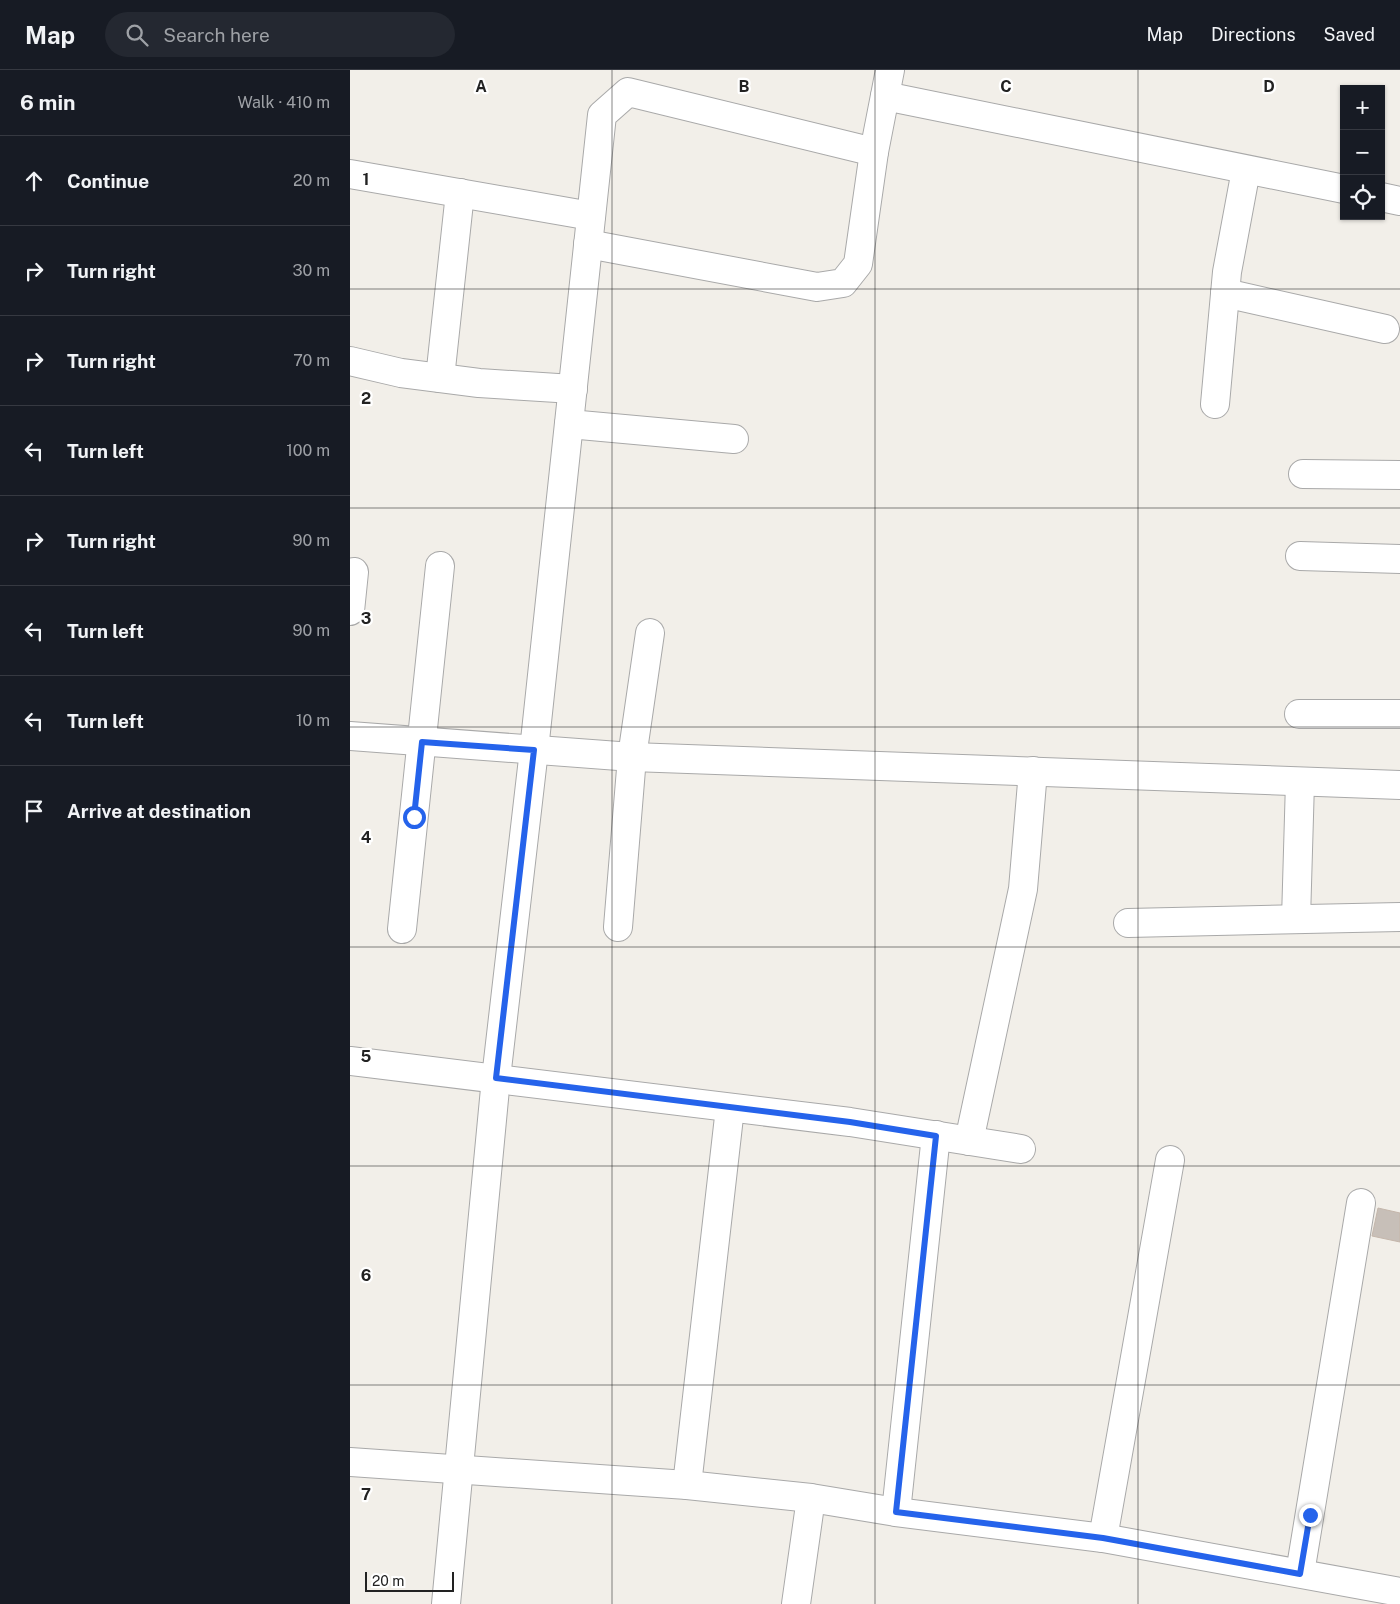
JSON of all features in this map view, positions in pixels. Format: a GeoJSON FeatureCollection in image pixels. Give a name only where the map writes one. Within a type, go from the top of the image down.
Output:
{"type":"FeatureCollection","features":[{"type":"Feature","properties":{"kind":"street"},"geometry":{"type":"LineString","coordinates":[[588,244],[817,287],[843,283],[858,264],[874,152],[887,83],[1246,170],[1340,188]]}},
{"type":"Feature","properties":{"kind":"street"},"geometry":{"type":"LineString","coordinates":[[446,1604],[496,1078],[534,750],[602,115],[628,92],[874,152]]}},
{"type":"Feature","properties":{"kind":"street"},"geometry":{"type":"LineString","coordinates":[[1215,404],[1227,272],[1246,170]]}},
{"type":"Feature","properties":{"kind":"street"},"geometry":{"type":"LineString","coordinates":[[350,174],[591,216]]}},
{"type":"Feature","properties":{"kind":"street"},"geometry":{"type":"LineString","coordinates":[[440,378],[460,193]]}},
{"type":"Feature","properties":{"kind":"street"},"geometry":{"type":"LineString","coordinates":[[1385,198],[1400,201]]}},
{"type":"Feature","properties":{"kind":"street"},"geometry":{"type":"LineString","coordinates":[[1225,292],[1385,329]]}},
{"type":"Feature","properties":{"kind":"street"},"geometry":{"type":"LineString","coordinates":[[350,361],[401,373],[479,383],[573,389]]}},
{"type":"Feature","properties":{"kind":"street"},"geometry":{"type":"LineString","coordinates":[[569,424],[734,439]]}},
{"type":"Feature","properties":{"kind":"street"},"geometry":{"type":"LineString","coordinates":[[1303,474],[1400,475]]}},
{"type":"Feature","properties":{"kind":"street"},"geometry":{"type":"LineString","coordinates":[[1300,556],[1400,559]]}},
{"type":"Feature","properties":{"kind":"street"},"geometry":{"type":"LineString","coordinates":[[402,930],[440,566]]}},
{"type":"Feature","properties":{"kind":"street"},"geometry":{"type":"LineString","coordinates":[[350,611],[354,572]]}},
{"type":"Feature","properties":{"kind":"street"},"geometry":{"type":"LineString","coordinates":[[618,927],[632,757],[650,633]]}},
{"type":"Feature","properties":{"kind":"street"},"geometry":{"type":"LineString","coordinates":[[1300,714],[1400,714]]}},
{"type":"Feature","properties":{"kind":"street"},"geometry":{"type":"LineString","coordinates":[[350,736],[632,757],[1400,785]]}},
{"type":"Feature","properties":{"kind":"street"},"geometry":{"type":"LineString","coordinates":[[969,1141],[1023,889],[1033,772]]}},
{"type":"Feature","properties":{"kind":"street"},"geometry":{"type":"LineString","coordinates":[[1296,919],[1300,782]]}},
{"type":"Feature","properties":{"kind":"street"},"geometry":{"type":"LineString","coordinates":[[1128,923],[1400,917]]}},
{"type":"Feature","properties":{"kind":"street"},"geometry":{"type":"LineString","coordinates":[[350,1061],[850,1122],[1021,1149]]}},
{"type":"Feature","properties":{"kind":"street"},"geometry":{"type":"LineString","coordinates":[[687,1485],[730,1108]]}},
{"type":"Feature","properties":{"kind":"street"},"geometry":{"type":"LineString","coordinates":[[896,1512],[936,1136]]}},
{"type":"Feature","properties":{"kind":"street"},"geometry":{"type":"LineString","coordinates":[[1103,1538],[1170,1160]]}},
{"type":"Feature","properties":{"kind":"street"},"geometry":{"type":"LineString","coordinates":[[1300,1574],[1361,1203]]}},
{"type":"Feature","properties":{"kind":"street"},"geometry":{"type":"LineString","coordinates":[[350,1462],[687,1485],[811,1498],[896,1512],[1103,1538],[1400,1592]]}},
{"type":"Feature","properties":{"kind":"street"},"geometry":{"type":"LineString","coordinates":[[796,1604],[811,1498]]}},
{"type":"Feature","properties":{"kind":"building"},"geometry":{"type":"Polygon","coordinates":[[[1378,1208],[1400,1213],[1400,1242],[1372,1236],[1378,1208]]]}},
{"type":"Feature","properties":{"kind":"route"},"geometry":{"type":"LineString","coordinates":[[414,817],[422,742],[534,750],[496,1078],[850,1122],[936,1136],[896,1512],[1103,1538],[1300,1574],[1310,1515]]}}]}
